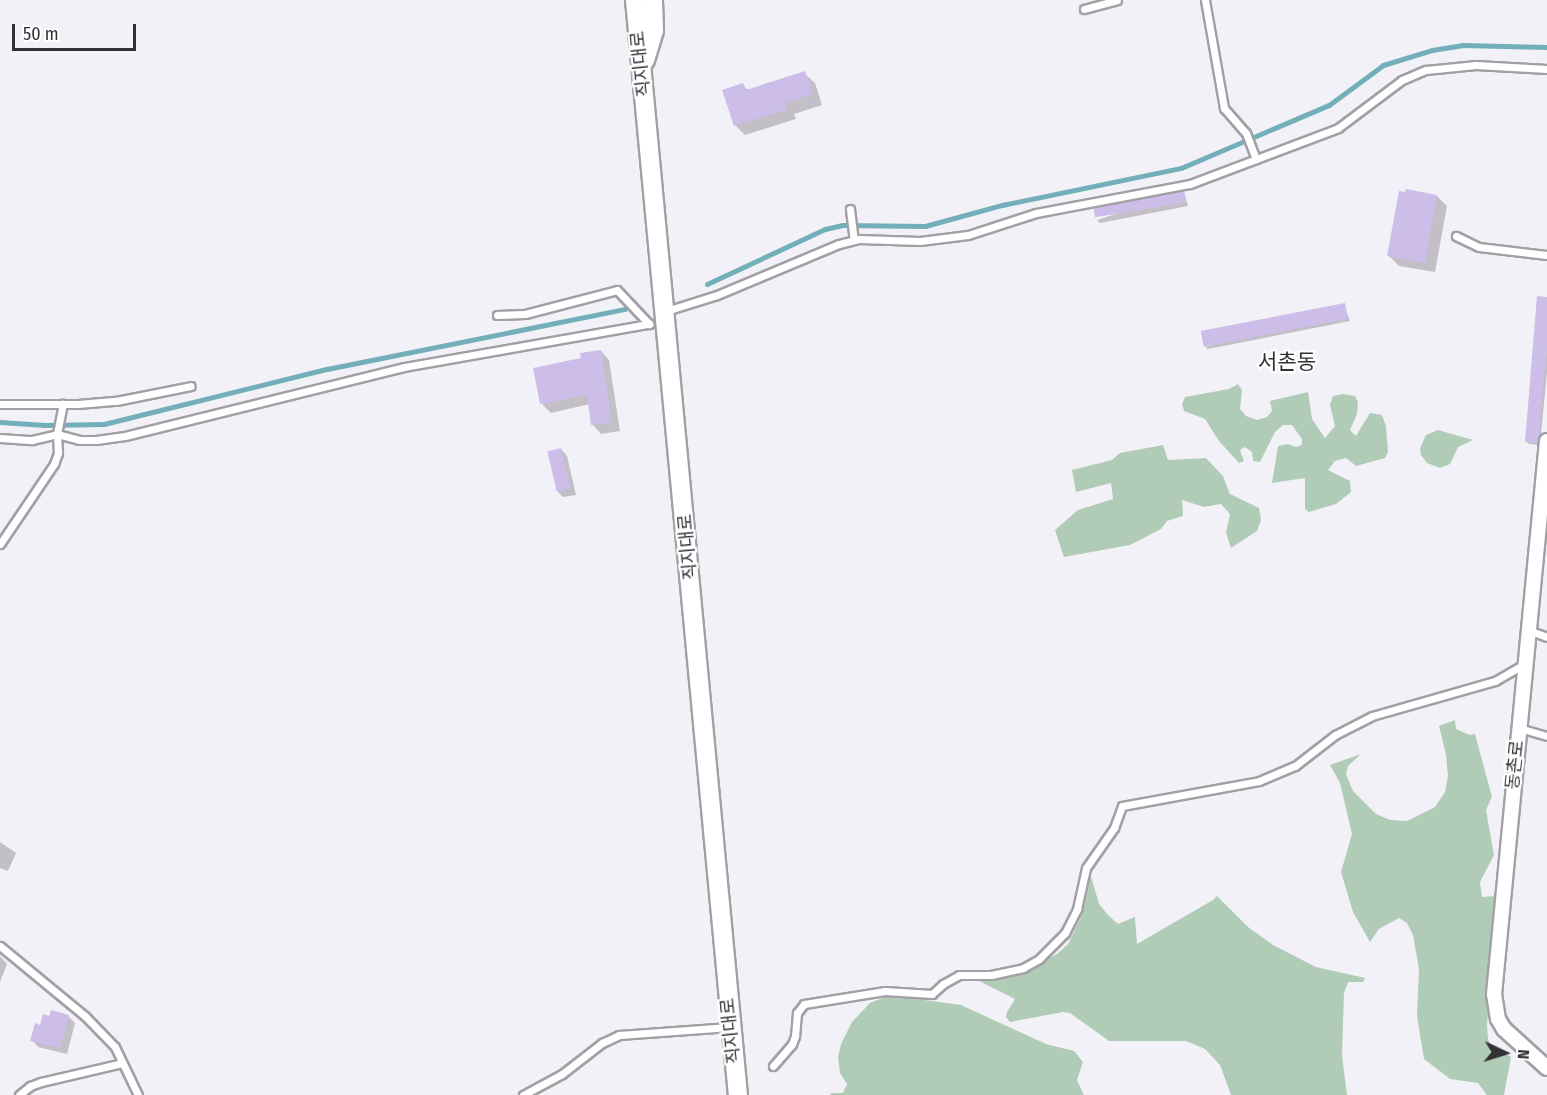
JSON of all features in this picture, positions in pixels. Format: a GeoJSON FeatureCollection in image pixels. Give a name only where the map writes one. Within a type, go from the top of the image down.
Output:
{"type":"FeatureCollection","features":[{"type":"Feature","properties":{"kind":"main road","name":"직지대로"},"geometry":{"type":"LineString","coordinates":[[635,0],[738,1095]]}},
{"type":"Feature","properties":{"kind":"main road"},"geometry":{"type":"LineString","coordinates":[[642,71],[654,30],[653,0]]}},
{"type":"Feature","properties":{"kind":"street","name":"동촌로"},"geometry":{"type":"LineString","coordinates":[[1547,441],[1543,509],[1528,630],[1494,994],[1496,1009],[1504,1029],[1547,1068]]}},
{"type":"Feature","properties":{"kind":"lane"},"geometry":{"type":"LineString","coordinates":[[1084,9],[1117,0]]}},
{"type":"Feature","properties":{"kind":"lane"},"geometry":{"type":"LineString","coordinates":[[1205,0],[1224,108],[1246,133],[1256,159]]}},
{"type":"Feature","properties":{"kind":"lane"},"geometry":{"type":"LineString","coordinates":[[666,311],[717,296],[811,254],[854,240],[920,241],[968,235],[1036,213],[1190,184],[1338,128],[1390,88],[1426,70],[1476,65],[1547,69]]}},
{"type":"Feature","properties":{"kind":"lane"},"geometry":{"type":"LineString","coordinates":[[850,209],[854,240]]}},
{"type":"Feature","properties":{"kind":"lane"},"geometry":{"type":"LineString","coordinates":[[1456,236],[1479,247],[1547,255]]}},
{"type":"Feature","properties":{"kind":"lane"},"geometry":{"type":"LineString","coordinates":[[0,438],[32,440],[57,434],[79,440],[125,436],[404,367],[649,324],[617,290],[525,314],[497,315]]}},
{"type":"Feature","properties":{"kind":"lane"},"geometry":{"type":"LineString","coordinates":[[0,404],[63,404],[146,397],[191,386]]}},
{"type":"Feature","properties":{"kind":"lane"},"geometry":{"type":"LineString","coordinates":[[0,544],[54,465],[58,453],[57,434],[63,404]]}},
{"type":"Feature","properties":{"kind":"lane"},"geometry":{"type":"LineString","coordinates":[[1528,630],[1547,637]]}},
{"type":"Feature","properties":{"kind":"lane"},"geometry":{"type":"LineString","coordinates":[[773,1066],[792,1044],[797,1013],[804,1004],[885,990],[932,994],[943,984],[959,975],[991,975],[1023,968],[1039,959],[1065,933],[1077,909],[1086,868],[1113,828],[1122,806],[1259,781],[1295,766],[1335,735],[1372,716],[1495,681],[1525,664]]}},
{"type":"Feature","properties":{"kind":"lane"},"geometry":{"type":"LineString","coordinates":[[1519,728],[1547,736]]}},
{"type":"Feature","properties":{"kind":"lane"},"geometry":{"type":"LineString","coordinates":[[0,946],[85,1016],[115,1047],[138,1095]]}},
{"type":"Feature","properties":{"kind":"lane"},"geometry":{"type":"LineString","coordinates":[[523,1095],[562,1074],[602,1043],[619,1035],[730,1027]]}},
{"type":"Feature","properties":{"kind":"lane"},"geometry":{"type":"LineString","coordinates":[[19,1095],[30,1086],[41,1082],[122,1064]]}},
{"type":"Feature","properties":{"kind":"green space"},"geometry":{"type":"Polygon","coordinates":[[[1238,384],[1242,390],[1240,409],[1246,416],[1257,420],[1267,417],[1272,411],[1270,401],[1308,392],[1312,419],[1325,438],[1335,426],[1330,405],[1333,396],[1343,394],[1355,396],[1358,402],[1357,414],[1350,430],[1356,436],[1370,413],[1382,415],[1386,426],[1388,452],[1385,458],[1356,466],[1346,458],[1335,461],[1328,470],[1350,481],[1351,492],[1336,504],[1309,512],[1305,509],[1305,478],[1272,483],[1278,446],[1302,445],[1302,439],[1292,425],[1283,425],[1275,432],[1260,462],[1253,461],[1252,452],[1245,447],[1240,450],[1244,461],[1239,463],[1219,441],[1205,419],[1184,411],[1182,404],[1185,397],[1229,389],[1238,384]]]}},
{"type":"Feature","properties":{"kind":"green space"},"geometry":{"type":"Polygon","coordinates":[[[1438,430],[1473,440],[1458,447],[1450,464],[1440,468],[1427,463],[1421,455],[1420,448],[1426,435],[1438,430]]]}},
{"type":"Feature","properties":{"kind":"green space"},"geometry":{"type":"Polygon","coordinates":[[[1163,445],[1168,460],[1206,458],[1223,476],[1230,494],[1259,508],[1261,520],[1257,531],[1231,548],[1226,533],[1230,514],[1221,504],[1204,507],[1182,500],[1183,516],[1167,521],[1161,529],[1130,545],[1064,557],[1055,530],[1078,510],[1113,499],[1111,483],[1076,492],[1072,470],[1112,460],[1120,453],[1163,445]]]}},
{"type":"Feature","properties":{"kind":"green space"},"geometry":{"type":"Polygon","coordinates":[[[1455,720],[1456,729],[1470,735],[1475,734],[1492,797],[1486,810],[1494,855],[1480,882],[1482,897],[1496,896],[1497,902],[1487,1025],[1488,1040],[1494,1048],[1511,1057],[1504,1095],[1487,1095],[1478,1083],[1450,1079],[1424,1059],[1417,1016],[1419,969],[1413,935],[1407,923],[1399,918],[1379,929],[1370,942],[1353,912],[1341,872],[1352,834],[1340,783],[1330,765],[1361,754],[1348,766],[1346,774],[1353,791],[1376,814],[1390,820],[1407,821],[1435,807],[1445,792],[1448,776],[1439,726],[1455,720]]]}},
{"type":"Feature","properties":{"kind":"green space"},"geometry":{"type":"Polygon","coordinates":[[[1091,876],[1099,904],[1108,915],[1118,924],[1135,917],[1137,944],[1217,896],[1248,927],[1273,945],[1316,967],[1365,978],[1363,982],[1348,982],[1344,993],[1342,1056],[1347,1095],[1231,1095],[1220,1065],[1205,1049],[1186,1041],[1109,1041],[1070,1013],[1063,1012],[1010,1022],[1006,1017],[1007,1012],[1015,999],[973,978],[1017,975],[1057,954],[1068,944],[1082,915],[1091,876]]]}},
{"type":"Feature","properties":{"kind":"green space"},"geometry":{"type":"Polygon","coordinates":[[[885,997],[961,1005],[1046,1044],[1074,1051],[1083,1062],[1077,1080],[1084,1095],[831,1095],[830,1093],[843,1093],[847,1084],[840,1073],[838,1058],[841,1044],[852,1022],[870,1003],[885,997]]]}},
{"type":"Feature","properties":{"kind":"building"},"geometry":{"type":"Polygon","coordinates":[[[805,71],[813,94],[785,103],[787,109],[734,126],[722,90],[743,83],[746,90],[805,71]]]}},
{"type":"Feature","properties":{"kind":"building"},"geometry":{"type":"Polygon","coordinates":[[[1406,189],[1437,195],[1425,263],[1387,256],[1399,191],[1405,192],[1406,189]]]}},
{"type":"Feature","properties":{"kind":"building"},"geometry":{"type":"Polygon","coordinates":[[[1184,191],[1186,203],[1095,217],[1093,205],[1184,191]]]}},
{"type":"Feature","properties":{"kind":"building"},"geometry":{"type":"Polygon","coordinates":[[[1537,296],[1547,297],[1547,347],[1538,443],[1525,442],[1537,296]]]}},
{"type":"Feature","properties":{"kind":"building"},"geometry":{"type":"Polygon","coordinates":[[[1345,303],[1348,319],[1204,347],[1201,331],[1345,303]]]}},
{"type":"Feature","properties":{"kind":"building"},"geometry":{"type":"Polygon","coordinates":[[[601,350],[612,422],[591,425],[587,395],[540,404],[533,368],[581,358],[580,353],[601,350]]]}},
{"type":"Feature","properties":{"kind":"building"},"geometry":{"type":"Polygon","coordinates":[[[561,448],[570,488],[557,491],[547,451],[561,448]]]}},
{"type":"Feature","properties":{"kind":"building"},"geometry":{"type":"Polygon","coordinates":[[[51,1010],[69,1015],[60,1048],[30,1041],[35,1023],[40,1025],[43,1014],[49,1016],[51,1010]]]}},
{"type":"Feature","properties":{"kind":"waterway"},"geometry":{"type":"LineString","coordinates":[[707,284],[825,229],[843,225],[925,226],[1002,205],[1181,168],[1329,105],[1383,65],[1432,50],[1462,45],[1547,47]]}},
{"type":"Feature","properties":{"kind":"waterway"},"geometry":{"type":"LineString","coordinates":[[0,422],[45,425],[104,424],[327,369],[625,309]]}},
{"type":"Feature","properties":{"kind":"district","name":"서촌동"},"geometry":{"type":"Point","coordinates":[1287,362]}}]}
